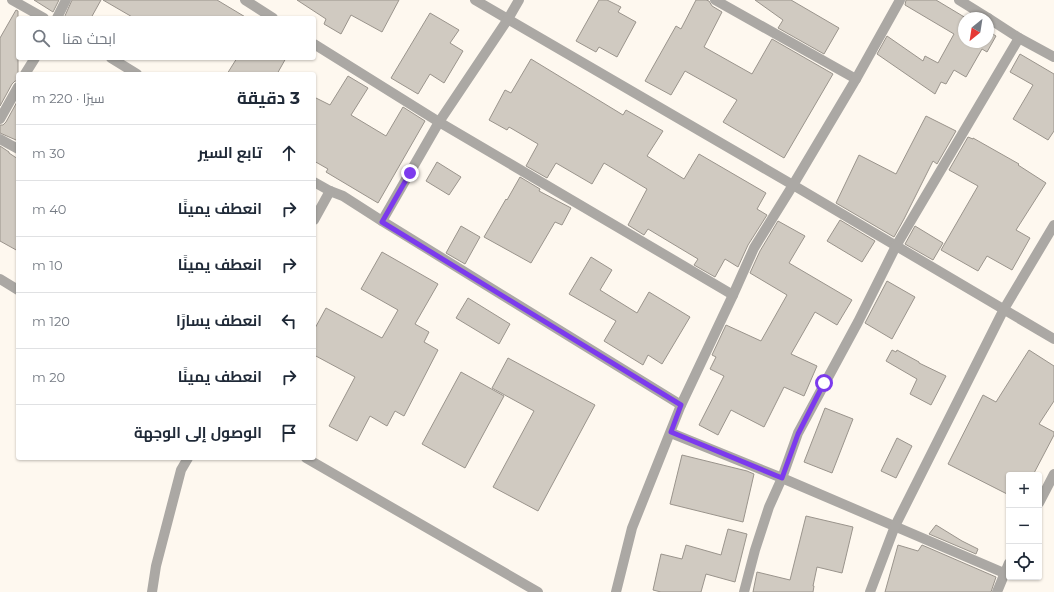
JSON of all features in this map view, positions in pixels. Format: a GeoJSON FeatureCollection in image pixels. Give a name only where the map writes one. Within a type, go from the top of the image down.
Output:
{"type":"FeatureCollection","features":[{"type":"Feature","properties":{"kind":"street"},"geometry":{"type":"LineString","coordinates":[[12,0],[40,16]]}},
{"type":"Feature","properties":{"kind":"street"},"geometry":{"type":"LineString","coordinates":[[58,16],[66,0]]}},
{"type":"Feature","properties":{"kind":"street"},"geometry":{"type":"LineString","coordinates":[[244,0],[270,16]]}},
{"type":"Feature","properties":{"kind":"street"},"geometry":{"type":"LineString","coordinates":[[475,0],[1054,339]]}},
{"type":"Feature","properties":{"kind":"street"},"geometry":{"type":"LineString","coordinates":[[382,222],[439,122],[508,19],[519,0]]}},
{"type":"Feature","properties":{"kind":"street"},"geometry":{"type":"LineString","coordinates":[[715,0],[856,79]]}},
{"type":"Feature","properties":{"kind":"street"},"geometry":{"type":"LineString","coordinates":[[616,592],[632,528],[681,405],[734,295],[754,248],[856,79],[900,0]]}},
{"type":"Feature","properties":{"kind":"street"},"geometry":{"type":"LineString","coordinates":[[959,0],[978,12]]}},
{"type":"Feature","properties":{"kind":"street"},"geometry":{"type":"LineString","coordinates":[[994,22],[1019,38],[1054,56]]}},
{"type":"Feature","properties":{"kind":"street"},"geometry":{"type":"LineString","coordinates":[[744,592],[755,550],[767,514],[798,434],[858,322],[896,246],[1019,38]]}},
{"type":"Feature","properties":{"kind":"street"},"geometry":{"type":"LineString","coordinates":[[316,45],[439,122],[734,295]]}},
{"type":"Feature","properties":{"kind":"street"},"geometry":{"type":"LineString","coordinates":[[27,72],[33,60]]}},
{"type":"Feature","properties":{"kind":"street"},"geometry":{"type":"LineString","coordinates":[[114,60],[134,72]]}},
{"type":"Feature","properties":{"kind":"street"},"geometry":{"type":"LineString","coordinates":[[0,119],[16,91]]}},
{"type":"Feature","properties":{"kind":"street"},"geometry":{"type":"LineString","coordinates":[[0,139],[16,148]]}},
{"type":"Feature","properties":{"kind":"street"},"geometry":{"type":"LineString","coordinates":[[316,183],[343,196],[382,222],[681,405]]}},
{"type":"Feature","properties":{"kind":"street"},"geometry":{"type":"LineString","coordinates":[[316,216],[330,191]]}},
{"type":"Feature","properties":{"kind":"street"},"geometry":{"type":"LineString","coordinates":[[870,592],[894,526],[1004,309],[1054,225]]}},
{"type":"Feature","properties":{"kind":"street"},"geometry":{"type":"LineString","coordinates":[[0,279],[16,289]]}},
{"type":"Feature","properties":{"kind":"street"},"geometry":{"type":"LineString","coordinates":[[671,432],[782,478],[1004,574]]}},
{"type":"Feature","properties":{"kind":"street"},"geometry":{"type":"LineString","coordinates":[[152,592],[156,566],[181,470],[187,460]]}},
{"type":"Feature","properties":{"kind":"street"},"geometry":{"type":"LineString","coordinates":[[309,460],[538,592]]}},
{"type":"Feature","properties":{"kind":"street"},"geometry":{"type":"LineString","coordinates":[[1042,497],[1054,474]]}},
{"type":"Feature","properties":{"kind":"street"},"geometry":{"type":"LineString","coordinates":[[997,592],[1006,570]]}},
{"type":"Feature","properties":{"kind":"building"},"geometry":{"type":"Polygon","coordinates":[[[34,0],[59,0],[53,12],[34,0]]]}},
{"type":"Feature","properties":{"kind":"building"},"geometry":{"type":"Polygon","coordinates":[[[72,0],[101,0],[92,16],[65,16],[72,0]]]}},
{"type":"Feature","properties":{"kind":"building"},"geometry":{"type":"Polygon","coordinates":[[[103,0],[217,0],[244,16],[131,16],[103,0]]]}},
{"type":"Feature","properties":{"kind":"building"},"geometry":{"type":"Polygon","coordinates":[[[297,0],[399,0],[382,32],[351,15],[341,34],[324,24],[326,19],[297,0]]]}},
{"type":"Feature","properties":{"kind":"building"},"geometry":{"type":"Polygon","coordinates":[[[599,0],[607,0],[621,7],[618,12],[636,22],[617,57],[599,47],[596,52],[576,41],[599,0]]]}},
{"type":"Feature","properties":{"kind":"building"},"geometry":{"type":"Polygon","coordinates":[[[696,0],[709,1],[712,6],[722,12],[704,47],[752,74],[772,39],[833,74],[784,158],[723,122],[737,100],[685,71],[671,95],[645,81],[676,26],[681,29],[696,0]]]}},
{"type":"Feature","properties":{"kind":"building"},"geometry":{"type":"Polygon","coordinates":[[[755,0],[791,0],[839,28],[824,54],[778,28],[783,20],[755,0]]]}},
{"type":"Feature","properties":{"kind":"building"},"geometry":{"type":"Polygon","coordinates":[[[906,0],[936,0],[958,13],[958,48],[989,48],[987,52],[982,49],[966,77],[954,70],[946,84],[941,82],[935,94],[877,54],[887,36],[923,61],[925,56],[938,63],[954,34],[905,5],[906,0]]]}},
{"type":"Feature","properties":{"kind":"building"},"geometry":{"type":"Polygon","coordinates":[[[16,10],[18,11],[18,16],[16,16],[16,60],[18,60],[18,72],[16,72],[16,81],[12,84],[0,106],[0,38],[16,10]]]}},
{"type":"Feature","properties":{"kind":"building"},"geometry":{"type":"Polygon","coordinates":[[[430,13],[459,30],[450,43],[463,51],[444,83],[430,74],[418,94],[391,78],[430,13]]]}},
{"type":"Feature","properties":{"kind":"building"},"geometry":{"type":"Polygon","coordinates":[[[1020,54],[1054,74],[1054,131],[1048,140],[1013,119],[1033,85],[1010,72],[1020,54]]]}},
{"type":"Feature","properties":{"kind":"building"},"geometry":{"type":"Polygon","coordinates":[[[531,59],[623,115],[626,110],[663,131],[647,156],[684,179],[699,154],[766,193],[757,209],[767,215],[748,245],[738,267],[725,259],[715,277],[694,265],[698,259],[648,229],[644,235],[628,225],[647,189],[604,163],[592,184],[556,163],[547,178],[526,166],[538,144],[509,127],[507,130],[489,120],[505,90],[511,93],[531,59]]]}},
{"type":"Feature","properties":{"kind":"building"},"geometry":{"type":"Polygon","coordinates":[[[236,60],[285,60],[278,72],[228,72],[236,60]]]}},
{"type":"Feature","properties":{"kind":"building"},"geometry":{"type":"Polygon","coordinates":[[[348,76],[368,88],[351,115],[386,136],[403,107],[425,121],[378,203],[326,172],[328,169],[316,162],[316,98],[330,105],[348,76]]]}},
{"type":"Feature","properties":{"kind":"building"},"geometry":{"type":"Polygon","coordinates":[[[16,104],[16,140],[0,133],[0,125],[3,125],[16,104]]]}},
{"type":"Feature","properties":{"kind":"building"},"geometry":{"type":"Polygon","coordinates":[[[926,116],[956,131],[937,164],[933,161],[894,237],[836,203],[859,155],[896,174],[926,116]]]}},
{"type":"Feature","properties":{"kind":"building"},"geometry":{"type":"Polygon","coordinates":[[[968,137],[973,138],[1019,164],[1018,165],[1046,183],[1016,230],[1030,238],[1012,270],[987,256],[978,271],[941,250],[978,186],[949,170],[968,137]]]}},
{"type":"Feature","properties":{"kind":"building"},"geometry":{"type":"Polygon","coordinates":[[[0,146],[16,158],[16,250],[0,241],[0,146]]]}},
{"type":"Feature","properties":{"kind":"building"},"geometry":{"type":"Polygon","coordinates":[[[437,162],[461,177],[449,195],[426,181],[437,162]]]}},
{"type":"Feature","properties":{"kind":"building"},"geometry":{"type":"Polygon","coordinates":[[[520,177],[540,189],[539,191],[571,208],[562,225],[555,222],[531,263],[484,237],[520,177]]]}},
{"type":"Feature","properties":{"kind":"building"},"geometry":{"type":"Polygon","coordinates":[[[840,220],[875,241],[862,262],[827,241],[840,220]]]}},
{"type":"Feature","properties":{"kind":"building"},"geometry":{"type":"Polygon","coordinates":[[[778,221],[805,236],[789,263],[852,300],[837,325],[815,312],[791,354],[817,366],[804,396],[784,387],[764,427],[731,410],[718,435],[699,425],[724,376],[710,369],[716,357],[712,355],[726,325],[761,341],[787,295],[750,273],[760,251],[778,221]]]}},
{"type":"Feature","properties":{"kind":"building"},"geometry":{"type":"Polygon","coordinates":[[[461,226],[480,237],[465,264],[446,253],[461,226]]]}},
{"type":"Feature","properties":{"kind":"building"},"geometry":{"type":"Polygon","coordinates":[[[915,226],[943,243],[933,260],[905,244],[915,226]]]}},
{"type":"Feature","properties":{"kind":"building"},"geometry":{"type":"Polygon","coordinates":[[[382,252],[438,284],[415,324],[429,332],[424,342],[438,350],[404,416],[395,411],[387,426],[370,416],[357,441],[329,426],[355,377],[316,356],[316,326],[326,308],[382,338],[398,310],[361,289],[382,252]]]}},
{"type":"Feature","properties":{"kind":"building"},"geometry":{"type":"Polygon","coordinates":[[[591,257],[612,270],[600,290],[637,313],[649,292],[690,317],[662,364],[648,355],[643,365],[604,341],[616,321],[569,294],[591,257]]]}},
{"type":"Feature","properties":{"kind":"building"},"geometry":{"type":"Polygon","coordinates":[[[887,281],[915,297],[892,339],[865,323],[887,281]]]}},
{"type":"Feature","properties":{"kind":"building"},"geometry":{"type":"Polygon","coordinates":[[[468,298],[510,324],[499,344],[456,318],[468,298]]]}},
{"type":"Feature","properties":{"kind":"building"},"geometry":{"type":"Polygon","coordinates":[[[892,350],[896,352],[897,350],[946,376],[931,405],[910,394],[917,379],[886,361],[892,350]]]}},
{"type":"Feature","properties":{"kind":"building"},"geometry":{"type":"Polygon","coordinates":[[[1029,350],[1054,366],[1054,401],[1039,424],[1054,432],[1054,435],[1035,472],[1006,472],[1006,493],[948,464],[983,395],[996,402],[1029,350]]]}},
{"type":"Feature","properties":{"kind":"building"},"geometry":{"type":"Polygon","coordinates":[[[508,358],[595,405],[538,511],[493,487],[534,411],[492,388],[508,358]]]}},
{"type":"Feature","properties":{"kind":"building"},"geometry":{"type":"Polygon","coordinates":[[[461,372],[504,396],[465,468],[422,444],[461,372]]]}},
{"type":"Feature","properties":{"kind":"building"},"geometry":{"type":"Polygon","coordinates":[[[825,408],[853,419],[832,473],[804,462],[825,408]]]}},
{"type":"Feature","properties":{"kind":"building"},"geometry":{"type":"Polygon","coordinates":[[[897,438],[912,446],[896,478],[881,471],[897,438]]]}},
{"type":"Feature","properties":{"kind":"building"},"geometry":{"type":"Polygon","coordinates":[[[682,455],[754,474],[743,522],[670,504],[682,455]]]}},
{"type":"Feature","properties":{"kind":"building"},"geometry":{"type":"Polygon","coordinates":[[[806,516],[853,527],[842,573],[817,567],[813,592],[753,592],[757,572],[790,580],[806,516]]]}},
{"type":"Feature","properties":{"kind":"building"},"geometry":{"type":"Polygon","coordinates":[[[936,525],[978,549],[976,554],[929,534],[936,525]]]}},
{"type":"Feature","properties":{"kind":"building"},"geometry":{"type":"Polygon","coordinates":[[[728,529],[747,534],[735,582],[706,574],[701,592],[661,592],[653,590],[661,554],[682,559],[686,545],[721,555],[728,529]]]}},
{"type":"Feature","properties":{"kind":"building"},"geometry":{"type":"Polygon","coordinates":[[[898,545],[918,551],[922,545],[996,577],[991,592],[885,592],[898,545]]]}},
{"type":"Feature","properties":{"kind":"route"},"geometry":{"type":"LineString","coordinates":[[410,173],[382,222],[681,405],[671,432],[782,478],[798,434],[824,383]]}}]}
